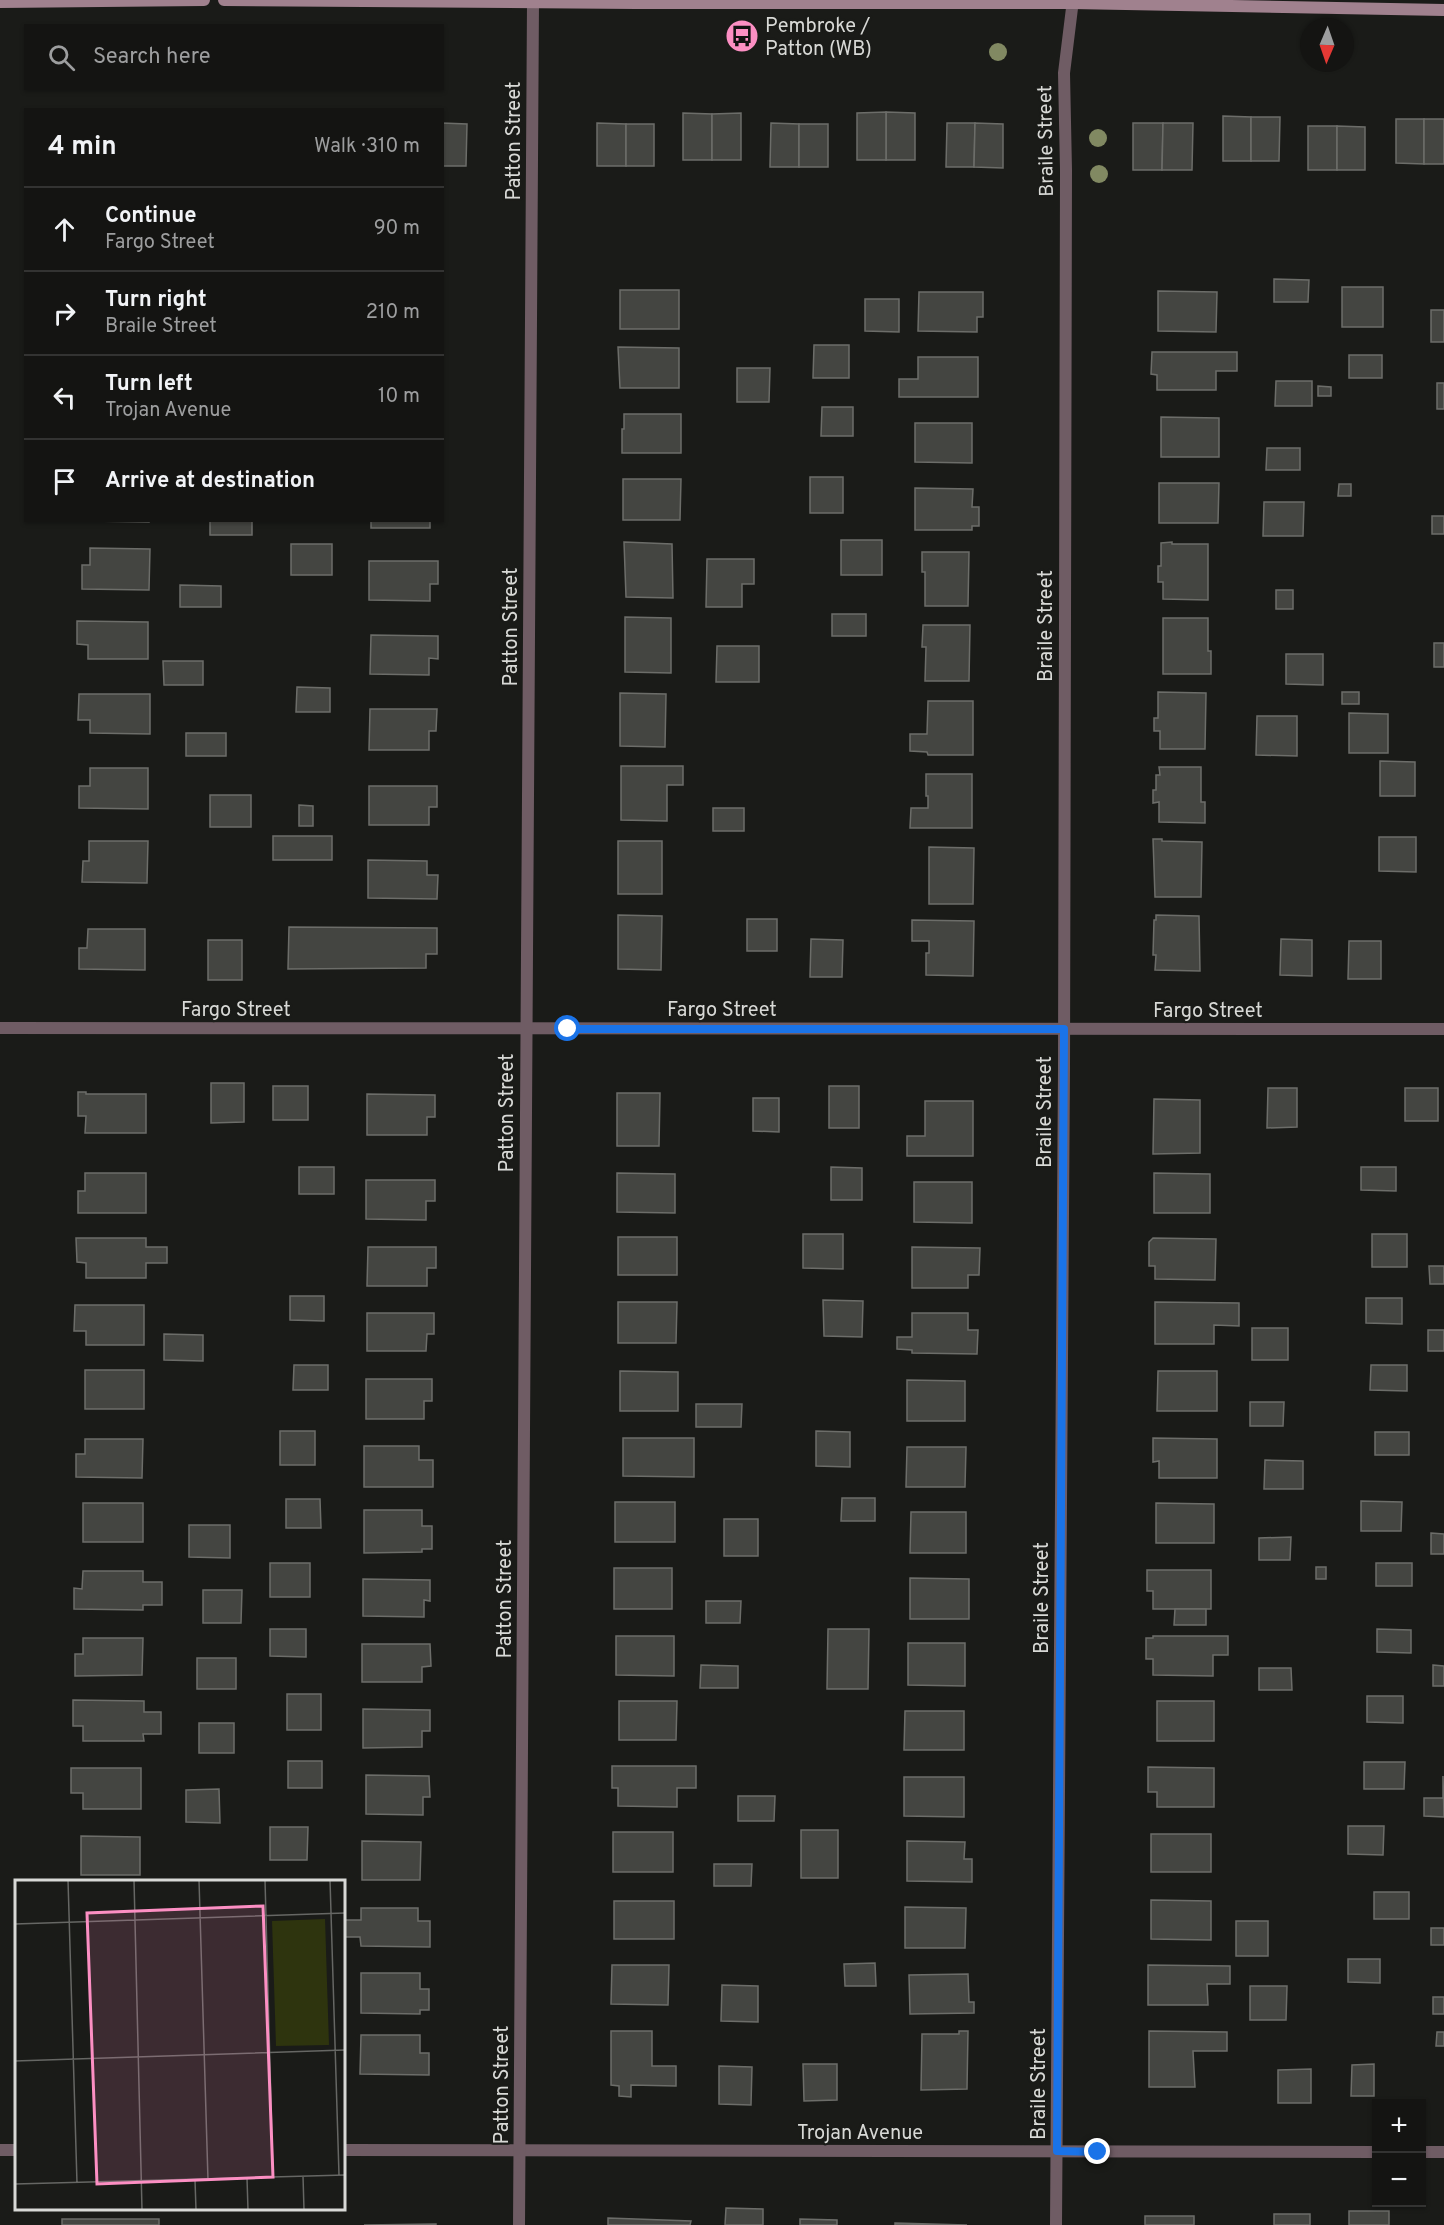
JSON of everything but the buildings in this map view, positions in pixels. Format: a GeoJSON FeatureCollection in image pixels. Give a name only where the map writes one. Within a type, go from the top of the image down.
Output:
{"type":"FeatureCollection","features":[{"type":"Feature","properties":{"kind":"street"},"geometry":{"type":"LineString","coordinates":[[0,2],[204,0]]}},
{"type":"Feature","properties":{"kind":"street"},"geometry":{"type":"LineString","coordinates":[[224,0],[1073,1],[1444,10]]}},
{"type":"Feature","properties":{"kind":"street","name":"Braile Street"},"geometry":{"type":"LineString","coordinates":[[1056,2225],[1064,1029],[1066,170],[1064,73],[1073,1]]}},
{"type":"Feature","properties":{"kind":"street","name":"Patton Street"},"geometry":{"type":"LineString","coordinates":[[519,2225],[533,2]]}},
{"type":"Feature","properties":{"kind":"street","name":"Fargo Street"},"geometry":{"type":"LineString","coordinates":[[0,1028],[1444,1029]]}},
{"type":"Feature","properties":{"kind":"street","name":"Trojan Avenue"},"geometry":{"type":"LineString","coordinates":[[345,2150],[1372,2152]]}},
{"type":"Feature","properties":{"kind":"street"},"geometry":{"type":"LineString","coordinates":[[1426,2152],[1444,2152]]}},
{"type":"Feature","properties":{"kind":"place","name":"Pembroke / Patton (WB)"},"geometry":{"type":"Point","coordinates":[742,36]}},
{"type":"Feature","properties":{"kind":"route"},"geometry":{"type":"LineString","coordinates":[[568,1029],[1064,1029],[1057,2151],[1098,2152]]}}]}
